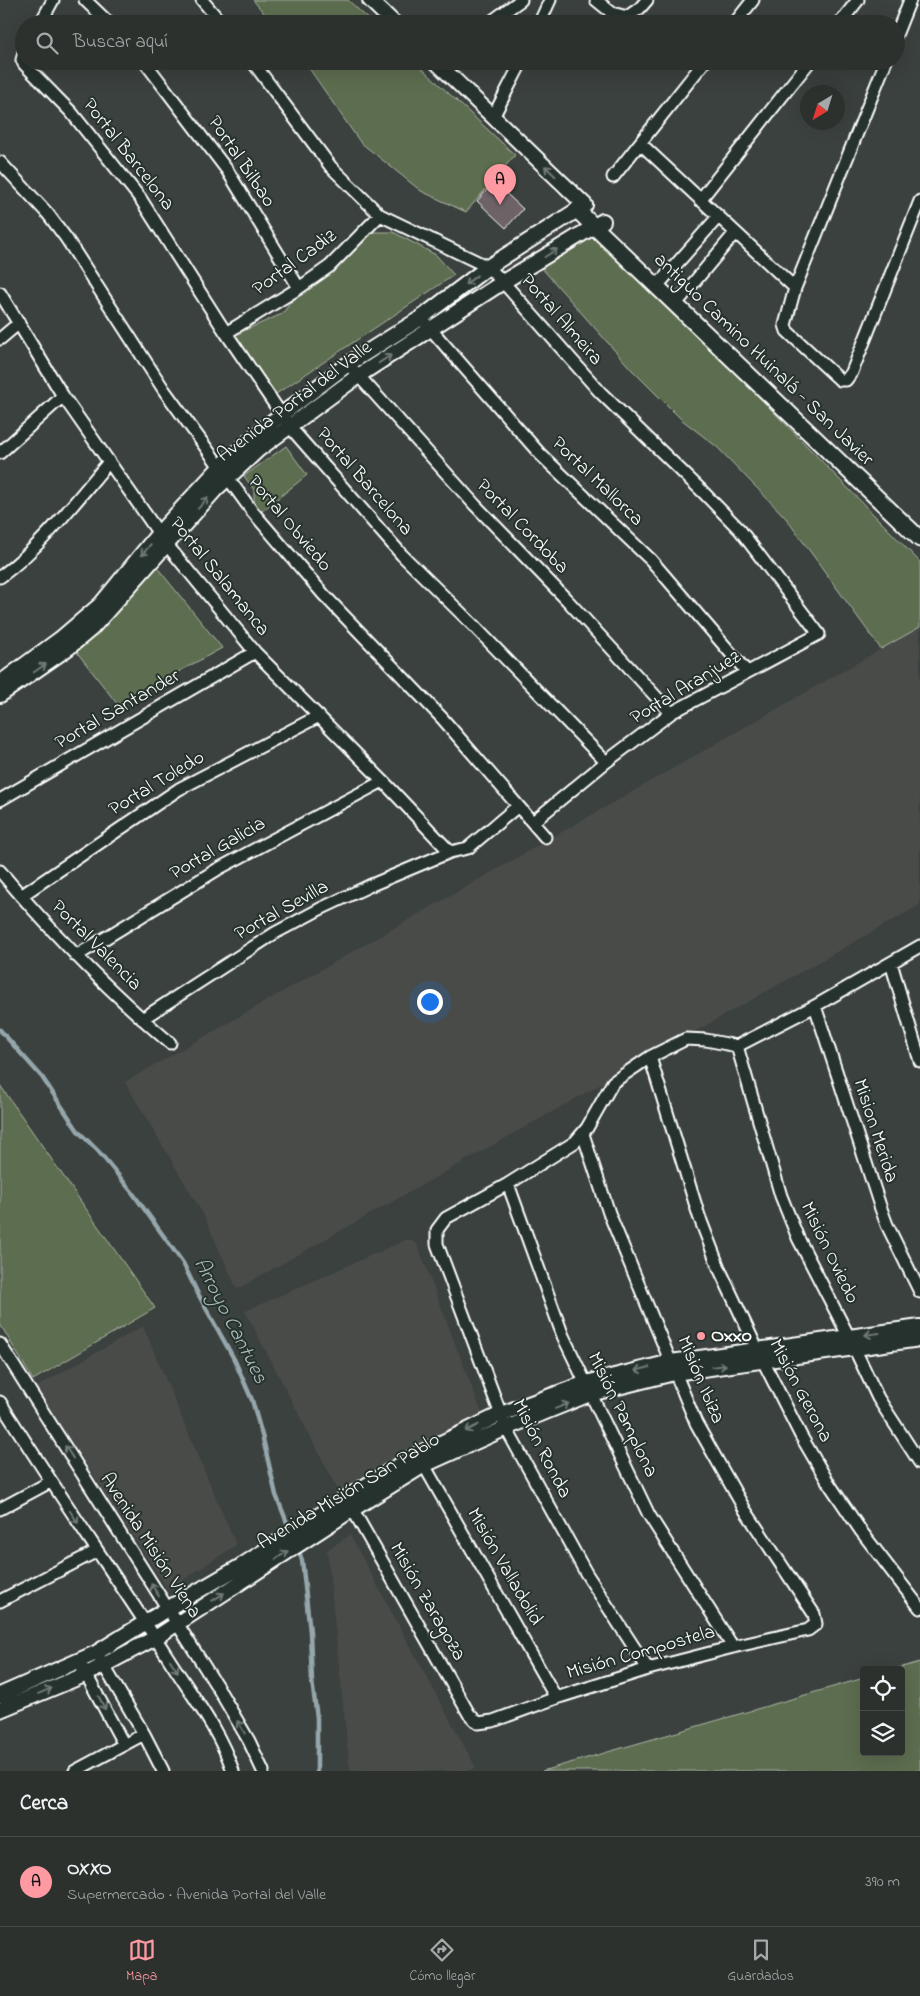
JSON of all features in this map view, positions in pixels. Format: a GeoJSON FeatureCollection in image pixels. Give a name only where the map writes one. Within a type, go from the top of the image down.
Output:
{"type":"FeatureCollection","features":[{"type":"Feature","properties":{"kind":"main road"},"geometry":{"type":"LineString","coordinates":[[581,207],[920,527]]}},
{"type":"Feature","properties":{"kind":"main road","name":"antiguo Camino Huinalá - San Javier"},"geometry":{"type":"LineString","coordinates":[[678,300],[920,539]]}},
{"type":"Feature","properties":{"kind":"street"},"geometry":{"type":"LineString","coordinates":[[45,15],[53,0]]}},
{"type":"Feature","properties":{"kind":"street"},"geometry":{"type":"LineString","coordinates":[[85,0],[101,15]]}},
{"type":"Feature","properties":{"kind":"street"},"geometry":{"type":"LineString","coordinates":[[202,0],[214,15]]}},
{"type":"Feature","properties":{"kind":"street"},"geometry":{"type":"LineString","coordinates":[[370,0],[386,15]]}},
{"type":"Feature","properties":{"kind":"street"},"geometry":{"type":"LineString","coordinates":[[500,15],[521,0]]}},
{"type":"Feature","properties":{"kind":"street"},"geometry":{"type":"LineString","coordinates":[[543,15],[550,0]]}},
{"type":"Feature","properties":{"kind":"street"},"geometry":{"type":"LineString","coordinates":[[596,0],[617,15]]}},
{"type":"Feature","properties":{"kind":"street"},"geometry":{"type":"LineString","coordinates":[[635,15],[647,0]]}},
{"type":"Feature","properties":{"kind":"street"},"geometry":{"type":"LineString","coordinates":[[741,15],[753,0]]}},
{"type":"Feature","properties":{"kind":"street"},"geometry":{"type":"LineString","coordinates":[[846,15],[858,0]]}},
{"type":"Feature","properties":{"kind":"street"},"geometry":{"type":"LineString","coordinates":[[904,15],[910,0]]}},
{"type":"Feature","properties":{"kind":"street","name":"Portal Barcelona"},"geometry":{"type":"LineString","coordinates":[[30,70],[71,112],[140,198],[226,333],[290,427],[402,555],[606,762]]}},
{"type":"Feature","properties":{"kind":"street","name":"Portal Bilbao"},"geometry":{"type":"LineString","coordinates":[[151,70],[227,170],[299,288]]}},
{"type":"Feature","properties":{"kind":"street","name":"Portal Almeira"},"geometry":{"type":"LineString","coordinates":[[259,70],[331,167],[351,189],[380,215],[488,267],[503,282],[600,392],[740,530],[819,634]]}},
{"type":"Feature","properties":{"kind":"street"},"geometry":{"type":"LineString","coordinates":[[444,70],[581,207]]}},
{"type":"Feature","properties":{"kind":"street"},"geometry":{"type":"LineString","coordinates":[[493,117],[517,70]]}},
{"type":"Feature","properties":{"kind":"street"},"geometry":{"type":"LineString","coordinates":[[613,177],[698,70]]}},
{"type":"Feature","properties":{"kind":"street"},"geometry":{"type":"LineString","coordinates":[[700,200],[803,70]]}},
{"type":"Feature","properties":{"kind":"street"},"geometry":{"type":"LineString","coordinates":[[882,70],[795,288],[785,325],[787,331],[840,380],[846,380],[852,372],[920,201]]}},
{"type":"Feature","properties":{"kind":"street"},"geometry":{"type":"LineString","coordinates":[[641,144],[795,288]]}},
{"type":"Feature","properties":{"kind":"street","name":"Portal Obviedo"},"geometry":{"type":"LineString","coordinates":[[0,162],[48,214],[66,238],[164,390],[252,511],[324,595],[442,718],[544,837]]}},
{"type":"Feature","properties":{"kind":"street","name":"Avenida Portal del Valle"},"geometry":{"type":"LineString","coordinates":[[0,683],[88,616],[113,590],[159,533],[282,414],[348,364],[421,318],[488,267],[581,207]]}},
{"type":"Feature","properties":{"kind":"street","name":"Portal Cadiz"},"geometry":{"type":"LineString","coordinates":[[226,333],[299,288],[345,252],[380,215]]}},
{"type":"Feature","properties":{"kind":"street"},"geometry":{"type":"LineString","coordinates":[[660,282],[718,217]]}},
{"type":"Feature","properties":{"kind":"street","name":"Avenida Portal del Valle"},"geometry":{"type":"LineString","coordinates":[[0,696],[68,648],[87,632],[167,545],[224,472],[290,427],[358,376],[503,282],[599,224]]}},
{"type":"Feature","properties":{"kind":"street"},"geometry":{"type":"LineString","coordinates":[[678,300],[735,233]]}},
{"type":"Feature","properties":{"kind":"street","name":"Portal Salamanca"},"geometry":{"type":"LineString","coordinates":[[0,293],[63,396],[167,545],[255,652],[383,781],[450,852]]}},
{"type":"Feature","properties":{"kind":"street","name":"Portal Mallorca"},"geometry":{"type":"LineString","coordinates":[[421,318],[540,454],[651,560],[747,672]]}},
{"type":"Feature","properties":{"kind":"street"},"geometry":{"type":"LineString","coordinates":[[0,339],[19,323]]}},
{"type":"Feature","properties":{"kind":"street","name":"Portal Cordoba"},"geometry":{"type":"LineString","coordinates":[[348,364],[475,505],[672,713]]}},
{"type":"Feature","properties":{"kind":"street"},"geometry":{"type":"LineString","coordinates":[[0,453],[63,396]]}},
{"type":"Feature","properties":{"kind":"street"},"geometry":{"type":"LineString","coordinates":[[0,577],[49,532],[108,462]]}},
{"type":"Feature","properties":{"kind":"street","name":"Portal Aranjuez"},"geometry":{"type":"LineString","coordinates":[[533,822],[606,762],[672,713],[819,634]]}},
{"type":"Feature","properties":{"kind":"street","name":"Portal Santander"},"geometry":{"type":"LineString","coordinates":[[0,800],[255,652]]}},
{"type":"Feature","properties":{"kind":"street","name":"Portal Toledo"},"geometry":{"type":"LineString","coordinates":[[21,896],[179,789],[319,716]]}},
{"type":"Feature","properties":{"kind":"street","name":"Portal Galicia"},"geometry":{"type":"LineString","coordinates":[[76,956],[218,869],[383,781]]}},
{"type":"Feature","properties":{"kind":"street","name":"Portal Sevilla"},"geometry":{"type":"LineString","coordinates":[[142,1019],[290,925],[369,886],[450,852],[462,851],[476,842],[518,806]]}},
{"type":"Feature","properties":{"kind":"street","name":"Portal Valencia"},"geometry":{"type":"LineString","coordinates":[[0,871],[76,956],[170,1043]]}},
{"type":"Feature","properties":{"kind":"street"},"geometry":{"type":"LineString","coordinates":[[508,1184],[575,1142],[583,1134],[613,1082],[650,1057],[686,1039],[706,1040],[736,1046],[815,1006],[920,946]]}},
{"type":"Feature","properties":{"kind":"street"},"geometry":{"type":"LineString","coordinates":[[891,963],[920,1061]]}},
{"type":"Feature","properties":{"kind":"street","name":"Mision Merida"},"geometry":{"type":"LineString","coordinates":[[815,1006],[882,1212],[920,1292]]}},
{"type":"Feature","properties":{"kind":"street","name":"Misión Oviedo"},"geometry":{"type":"LineString","coordinates":[[736,1046],[781,1196],[798,1238],[852,1342],[878,1398],[920,1463]]}},
{"type":"Feature","properties":{"kind":"street","name":"Misión Gerona"},"geometry":{"type":"LineString","coordinates":[[650,1057],[698,1216],[719,1268],[760,1355],[800,1436],[828,1482],[861,1530],[920,1608]]}},
{"type":"Feature","properties":{"kind":"street","name":"Misión Ibiza"},"geometry":{"type":"LineString","coordinates":[[583,1134],[609,1214],[696,1423],[745,1510],[814,1614],[816,1624]]}},
{"type":"Feature","properties":{"kind":"street","name":"Misión Ronda"},"geometry":{"type":"LineString","coordinates":[[508,1184],[446,1218],[437,1230],[437,1244],[506,1428],[586,1573],[648,1669]]}},
{"type":"Feature","properties":{"kind":"street","name":"Misión Pamplona"},"geometry":{"type":"LineString","coordinates":[[508,1184],[563,1336],[649,1515],[733,1647]]}},
{"type":"Feature","properties":{"kind":"street","name":"Avenida Misión San Pablo"},"geometry":{"type":"LineString","coordinates":[[0,1695],[80,1661],[100,1659],[155,1638],[178,1624],[244,1572],[314,1526],[421,1460],[501,1414],[673,1367],[852,1342],[920,1327]]}},
{"type":"Feature","properties":{"kind":"street","name":"Avenida Misión San Pablo"},"geometry":{"type":"LineString","coordinates":[[852,1342],[920,1339]]}},
{"type":"Feature","properties":{"kind":"street","name":"Avenida Misión Viena"},"geometry":{"type":"LineString","coordinates":[[0,1344],[178,1624],[249,1741],[263,1771]]}},
{"type":"Feature","properties":{"kind":"street","name":"Avenida Misión San Pablo"},"geometry":{"type":"LineString","coordinates":[[421,1460],[506,1428],[588,1389]]}},
{"type":"Feature","properties":{"kind":"street"},"geometry":{"type":"LineString","coordinates":[[2,1409],[145,1622],[219,1739],[233,1771]]}},
{"type":"Feature","properties":{"kind":"street","name":"Misión Valladolid"},"geometry":{"type":"LineString","coordinates":[[421,1460],[556,1698]]}},
{"type":"Feature","properties":{"kind":"street"},"geometry":{"type":"LineString","coordinates":[[0,1509],[50,1482]]}},
{"type":"Feature","properties":{"kind":"street","name":"Misión Zaragoza"},"geometry":{"type":"LineString","coordinates":[[349,1504],[469,1714],[478,1723]]}},
{"type":"Feature","properties":{"kind":"street"},"geometry":{"type":"LineString","coordinates":[[0,1602],[97,1551]]}},
{"type":"Feature","properties":{"kind":"street","name":"Avenida Misión San Pablo"},"geometry":{"type":"LineString","coordinates":[[0,1710],[87,1674],[100,1659],[145,1622],[167,1609],[244,1572]]}},
{"type":"Feature","properties":{"kind":"street","name":"Misión Compostela"},"geometry":{"type":"LineString","coordinates":[[478,1723],[493,1721],[556,1698],[648,1669],[808,1630],[816,1624]]}},
{"type":"Feature","properties":{"kind":"street"},"geometry":{"type":"LineString","coordinates":[[100,1659],[144,1734],[163,1771]]}},
{"type":"Feature","properties":{"kind":"street"},"geometry":{"type":"LineString","coordinates":[[80,1661],[124,1745]]}},
{"type":"Feature","properties":{"kind":"street"},"geometry":{"type":"LineString","coordinates":[[75,1771],[144,1734]]}},
{"type":"Feature","properties":{"kind":"shaded area"},"geometry":{"type":"Polygon","coordinates":[[[920,627],[920,905],[237,1289],[203,1214],[125,1082],[920,627]]]}},
{"type":"Feature","properties":{"kind":"shaded area"},"geometry":{"type":"Polygon","coordinates":[[[408,1239],[417,1244],[484,1419],[339,1492],[245,1311],[408,1239]]]}},
{"type":"Feature","properties":{"kind":"shaded area"},"geometry":{"type":"Polygon","coordinates":[[[143,1326],[236,1545],[168,1590],[36,1387],[143,1326]]]}},
{"type":"Feature","properties":{"kind":"shaded area"},"geometry":{"type":"Polygon","coordinates":[[[350,1535],[476,1768],[465,1771],[350,1771],[327,1550],[350,1535]]]}},
{"type":"Feature","properties":{"kind":"green space"},"geometry":{"type":"Polygon","coordinates":[[[253,0],[348,0],[364,15],[266,15],[253,0]]]}},
{"type":"Feature","properties":{"kind":"green space"},"geometry":{"type":"Polygon","coordinates":[[[310,70],[424,70],[515,155],[466,212],[421,191],[360,142],[310,70]]]}},
{"type":"Feature","properties":{"kind":"green space"},"geometry":{"type":"Polygon","coordinates":[[[369,232],[393,232],[436,255],[454,275],[276,394],[234,335],[282,314],[295,297],[369,232]]]}},
{"type":"Feature","properties":{"kind":"green space"},"geometry":{"type":"Polygon","coordinates":[[[598,232],[920,562],[920,627],[881,649],[785,517],[717,447],[681,419],[631,369],[539,265],[598,232]]]}},
{"type":"Feature","properties":{"kind":"green space"},"geometry":{"type":"Polygon","coordinates":[[[286,446],[307,475],[261,512],[254,502],[254,490],[244,476],[286,446]]]}},
{"type":"Feature","properties":{"kind":"green space"},"geometry":{"type":"Polygon","coordinates":[[[156,566],[222,648],[118,705],[76,651],[156,566]]]}},
{"type":"Feature","properties":{"kind":"green space"},"geometry":{"type":"Polygon","coordinates":[[[0,1085],[155,1308],[33,1380],[0,1324],[0,1085]]]}},
{"type":"Feature","properties":{"kind":"green space"},"geometry":{"type":"Polygon","coordinates":[[[920,1662],[920,1771],[542,1771],[860,1679],[860,1756],[905,1756],[905,1666],[920,1662]]]}},
{"type":"Feature","properties":{"kind":"building"},"geometry":{"type":"Polygon","coordinates":[[[494,182],[523,209],[506,228],[477,201],[494,182]]]}},
{"type":"Feature","properties":{"kind":"waterway","name":"Arroyo Cantues"},"geometry":{"type":"LineString","coordinates":[[0,1030],[42,1077],[78,1131],[99,1152],[132,1192],[183,1263],[234,1359],[252,1400],[276,1495],[290,1530]]}},
{"type":"Feature","properties":{"kind":"waterway","name":"Arroyo Cantues"},"geometry":{"type":"LineString","coordinates":[[297,1547],[302,1560],[310,1632],[312,1681],[317,1718],[317,1771]]}},
{"type":"Feature","properties":{"kind":"place","name":"OXXO"},"geometry":{"type":"Point","coordinates":[500,205]}},
{"type":"Feature","properties":{"kind":"place","name":"Oxxo"},"geometry":{"type":"Point","coordinates":[701,1336]}}]}
